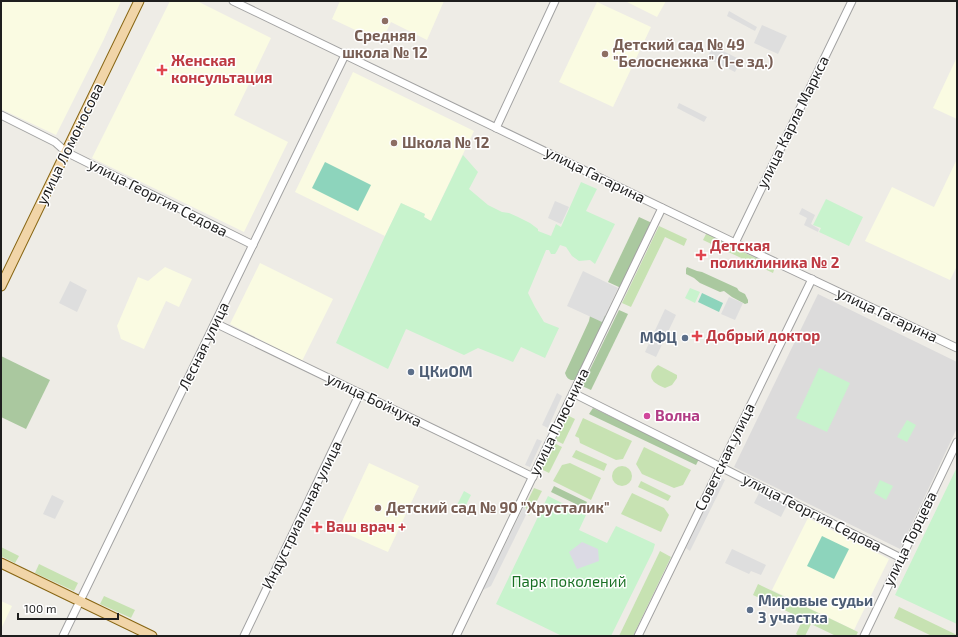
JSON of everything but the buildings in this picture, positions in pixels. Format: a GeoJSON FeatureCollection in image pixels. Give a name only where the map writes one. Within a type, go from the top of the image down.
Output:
{"type":"FeatureCollection","features":[{"type":"Feature","properties":{"kind":"main road","name":"улица Ломоносова"},"geometry":{"type":"LineString","coordinates":[[1,286],[139,1]]}},
{"type":"Feature","properties":{"kind":"main road"},"geometry":{"type":"LineString","coordinates":[[1,563],[152,636]]}},
{"type":"Feature","properties":{"kind":"street","name":"улица Гагарина"},"geometry":{"type":"LineString","coordinates":[[233,1],[735,243],[957,348]]}},
{"type":"Feature","properties":{"kind":"street"},"geometry":{"type":"LineString","coordinates":[[496,128],[555,1]]}},
{"type":"Feature","properties":{"kind":"street","name":"улица Карла Маркса"},"geometry":{"type":"LineString","coordinates":[[735,243],[852,1]]}},
{"type":"Feature","properties":{"kind":"street","name":"Лесная улица"},"geometry":{"type":"LineString","coordinates":[[63,636],[345,55]]}},
{"type":"Feature","properties":{"kind":"street","name":"улица Георгия Седова"},"geometry":{"type":"LineString","coordinates":[[1,115],[55,142],[66,152],[253,245]]}},
{"type":"Feature","properties":{"kind":"street","name":"улица Плюснина"},"geometry":{"type":"LineString","coordinates":[[456,636],[662,208]]}},
{"type":"Feature","properties":{"kind":"street","name":"Советская улица"},"geometry":{"type":"LineString","coordinates":[[638,636],[812,279]]}},
{"type":"Feature","properties":{"kind":"street","name":"улица Бойчука"},"geometry":{"type":"LineString","coordinates":[[215,323],[533,477]]}},
{"type":"Feature","properties":{"kind":"street","name":"Индустриальная улица"},"geometry":{"type":"LineString","coordinates":[[244,636],[360,393]]}},
{"type":"Feature","properties":{"kind":"street","name":"улица Георгия Седова"},"geometry":{"type":"LineString","coordinates":[[573,393],[901,558]]}},
{"type":"Feature","properties":{"kind":"street","name":"улица Торцева"},"geometry":{"type":"LineString","coordinates":[[864,636],[957,442]]}},
{"type":"Feature","properties":{"kind":"shaded area"},"geometry":{"type":"Polygon","coordinates":[[[1,1],[121,1],[104,39],[56,135],[1,109],[1,1]]]}},
{"type":"Feature","properties":{"kind":"shaded area"},"geometry":{"type":"Polygon","coordinates":[[[170,1],[197,1],[271,38],[234,115],[288,142],[244,232],[92,158],[170,1]]]}},
{"type":"Feature","properties":{"kind":"shaded area","name":"Средняя школа № 12"},"geometry":{"type":"Polygon","coordinates":[[[340,1],[444,1],[427,40],[391,22],[381,42],[332,19],[340,1]]]}},
{"type":"Feature","properties":{"kind":"shaded area"},"geometry":{"type":"Polygon","coordinates":[[[625,1],[666,1],[657,17],[625,1]]]}},
{"type":"Feature","properties":{"kind":"shaded area","name":"Детский сад № 49 \"Белоснежка\" (1-е зд.)"},"geometry":{"type":"Polygon","coordinates":[[[597,2],[651,27],[613,107],[559,82],[597,2]]]}},
{"type":"Feature","properties":{"kind":"shaded area"},"geometry":{"type":"Polygon","coordinates":[[[729,11],[757,27],[755,31],[727,16],[729,11]]]}},
{"type":"Feature","properties":{"kind":"shaded area"},"geometry":{"type":"Polygon","coordinates":[[[762,25],[787,36],[778,54],[754,43],[762,25]]]}},
{"type":"Feature","properties":{"kind":"shaded area"},"geometry":{"type":"Polygon","coordinates":[[[713,46],[741,60],[735,72],[707,58],[713,46]]]}},
{"type":"Feature","properties":{"kind":"shaded area"},"geometry":{"type":"Polygon","coordinates":[[[957,57],[957,119],[933,108],[957,57]]]}},
{"type":"Feature","properties":{"kind":"shaded area","name":"Школа № 12"},"geometry":{"type":"Polygon","coordinates":[[[353,72],[474,131],[431,221],[424,217],[425,214],[401,203],[385,236],[295,192],[353,72]]]}},
{"type":"Feature","properties":{"kind":"shaded area"},"geometry":{"type":"Polygon","coordinates":[[[679,103],[707,117],[704,122],[677,108],[679,103]]]}},
{"type":"Feature","properties":{"kind":"shaded area"},"geometry":{"type":"Polygon","coordinates":[[[957,159],[957,266],[950,280],[865,241],[892,187],[934,207],[957,159]]]}},
{"type":"Feature","properties":{"kind":"shaded area"},"geometry":{"type":"Polygon","coordinates":[[[555,201],[569,207],[561,224],[548,218],[555,201]]]}},
{"type":"Feature","properties":{"kind":"shaded area"},"geometry":{"type":"Polygon","coordinates":[[[802,208],[815,215],[811,224],[819,229],[818,232],[804,225],[807,218],[799,214],[802,208]]]}},
{"type":"Feature","properties":{"kind":"shaded area"},"geometry":{"type":"Polygon","coordinates":[[[260,263],[333,299],[302,361],[230,324],[260,263]]]}},
{"type":"Feature","properties":{"kind":"shaded area"},"geometry":{"type":"Polygon","coordinates":[[[165,267],[192,279],[179,307],[166,301],[144,349],[121,339],[117,326],[138,277],[148,281],[165,267]]]}},
{"type":"Feature","properties":{"kind":"shaded area"},"geometry":{"type":"Polygon","coordinates":[[[583,271],[618,288],[602,322],[567,306],[583,271]]]}},
{"type":"Feature","properties":{"kind":"shaded area"},"geometry":{"type":"Polygon","coordinates":[[[70,281],[87,290],[77,312],[59,303],[70,281]]]}},
{"type":"Feature","properties":{"kind":"shaded area"},"geometry":{"type":"Polygon","coordinates":[[[818,294],[957,362],[957,428],[900,549],[734,467],[818,294]]]}},
{"type":"Feature","properties":{"kind":"shaded area"},"geometry":{"type":"Polygon","coordinates":[[[729,297],[743,303],[735,320],[721,314],[729,297]]]}},
{"type":"Feature","properties":{"kind":"shaded area"},"geometry":{"type":"Polygon","coordinates":[[[665,309],[676,315],[656,357],[645,352],[665,309]]]}},
{"type":"Feature","properties":{"kind":"shaded area"},"geometry":{"type":"Polygon","coordinates":[[[557,393],[562,396],[548,428],[542,425],[557,393]]]}},
{"type":"Feature","properties":{"kind":"shaded area"},"geometry":{"type":"Polygon","coordinates":[[[537,439],[542,441],[530,467],[525,465],[537,439]]]}},
{"type":"Feature","properties":{"kind":"shaded area","name":"Детский сад № 90 \"Хрусталик\""},"geometry":{"type":"Polygon","coordinates":[[[369,463],[419,486],[388,552],[338,530],[369,463]]]}},
{"type":"Feature","properties":{"kind":"shaded area"},"geometry":{"type":"Polygon","coordinates":[[[720,477],[725,480],[690,551],[686,548],[720,477]]]}},
{"type":"Feature","properties":{"kind":"shaded area"},"geometry":{"type":"Polygon","coordinates":[[[760,491],[787,505],[781,517],[754,503],[760,491]]]}},
{"type":"Feature","properties":{"kind":"shaded area"},"geometry":{"type":"Polygon","coordinates":[[[52,495],[64,501],[55,519],[43,514],[52,495]]]}},
{"type":"Feature","properties":{"kind":"shaded area"},"geometry":{"type":"Polygon","coordinates":[[[524,506],[527,513],[491,586],[483,590],[524,506]]]}},
{"type":"Feature","properties":{"kind":"shaded area"},"geometry":{"type":"Polygon","coordinates":[[[808,518],[889,559],[854,630],[772,590],[808,518]]]}},
{"type":"Feature","properties":{"kind":"shaded area"},"geometry":{"type":"Polygon","coordinates":[[[582,542],[598,549],[599,561],[577,569],[569,552],[582,542]]]}},
{"type":"Feature","properties":{"kind":"shaded area"},"geometry":{"type":"Polygon","coordinates":[[[732,549],[766,565],[761,575],[751,571],[749,574],[725,563],[732,549]]]}},
{"type":"Feature","properties":{"kind":"shaded area"},"geometry":{"type":"Polygon","coordinates":[[[1,601],[12,606],[1,629],[1,601]]]}},
{"type":"Feature","properties":{"kind":"green space"},"geometry":{"type":"Polygon","coordinates":[[[463,155],[478,172],[469,189],[488,205],[530,223],[538,229],[538,231],[551,236],[556,224],[561,227],[581,182],[597,189],[586,211],[615,224],[595,264],[590,260],[579,261],[572,256],[566,247],[560,245],[555,254],[551,254],[549,250],[546,250],[528,293],[544,322],[559,328],[545,358],[521,347],[513,362],[478,348],[464,355],[406,329],[388,369],[336,343],[401,203],[425,214],[424,217],[431,221],[463,155]]]}},
{"type":"Feature","properties":{"kind":"green space"},"geometry":{"type":"Polygon","coordinates":[[[325,162],[371,185],[358,211],[312,188],[325,162]]]}},
{"type":"Feature","properties":{"kind":"green space"},"geometry":{"type":"Polygon","coordinates":[[[826,199],[863,217],[849,246],[819,232],[821,228],[813,225],[826,199]]]}},
{"type":"Feature","properties":{"kind":"green space"},"geometry":{"type":"Polygon","coordinates":[[[639,217],[652,223],[621,288],[608,282],[639,217]]]}},
{"type":"Feature","properties":{"kind":"green space"},"geometry":{"type":"Polygon","coordinates":[[[659,226],[687,239],[684,246],[665,237],[631,307],[622,303],[659,226]]]}},
{"type":"Feature","properties":{"kind":"green space"},"geometry":{"type":"Polygon","coordinates":[[[707,232],[724,240],[726,244],[775,267],[773,273],[703,240],[707,232]]]}},
{"type":"Feature","properties":{"kind":"green space"},"geometry":{"type":"Polygon","coordinates":[[[687,267],[737,288],[745,294],[748,303],[745,304],[724,291],[720,292],[700,283],[686,274],[687,267]]]}},
{"type":"Feature","properties":{"kind":"green space"},"geometry":{"type":"Polygon","coordinates":[[[690,288],[700,292],[695,303],[685,298],[690,288]]]}},
{"type":"Feature","properties":{"kind":"green space"},"geometry":{"type":"Polygon","coordinates":[[[702,293],[723,303],[719,312],[698,302],[702,293]]]}},
{"type":"Feature","properties":{"kind":"green space"},"geometry":{"type":"Polygon","coordinates":[[[619,310],[628,314],[591,390],[582,386],[619,310]]]}},
{"type":"Feature","properties":{"kind":"green space"},"geometry":{"type":"Polygon","coordinates":[[[595,312],[603,313],[607,318],[578,378],[570,380],[565,373],[590,316],[595,312]]]}},
{"type":"Feature","properties":{"kind":"green space"},"geometry":{"type":"Polygon","coordinates":[[[1,356],[50,380],[26,429],[1,417],[1,356]]]}},
{"type":"Feature","properties":{"kind":"green space"},"geometry":{"type":"Polygon","coordinates":[[[658,365],[677,375],[677,378],[672,385],[665,388],[657,384],[652,379],[652,373],[658,365]]]}},
{"type":"Feature","properties":{"kind":"green space"},"geometry":{"type":"Polygon","coordinates":[[[819,368],[850,383],[827,432],[796,418],[819,368]]]}},
{"type":"Feature","properties":{"kind":"green space"},"geometry":{"type":"Polygon","coordinates":[[[593,408],[699,459],[696,465],[589,414],[593,408]]]}},
{"type":"Feature","properties":{"kind":"green space"},"geometry":{"type":"Polygon","coordinates":[[[567,415],[575,419],[563,444],[555,440],[567,415]]]}},
{"type":"Feature","properties":{"kind":"green space"},"geometry":{"type":"Polygon","coordinates":[[[583,418],[632,441],[623,459],[616,460],[580,443],[579,438],[575,436],[583,418]]]}},
{"type":"Feature","properties":{"kind":"green space"},"geometry":{"type":"Polygon","coordinates":[[[907,420],[916,425],[907,442],[897,437],[907,420]]]}},
{"type":"Feature","properties":{"kind":"green space"},"geometry":{"type":"Polygon","coordinates":[[[554,443],[562,447],[549,473],[541,469],[554,443]]]}},
{"type":"Feature","properties":{"kind":"green space"},"geometry":{"type":"Polygon","coordinates":[[[644,447],[691,470],[683,485],[674,488],[642,474],[636,464],[644,447]]]}},
{"type":"Feature","properties":{"kind":"green space"},"geometry":{"type":"Polygon","coordinates":[[[576,450],[607,464],[604,471],[572,457],[576,450]]]}},
{"type":"Feature","properties":{"kind":"green space"},"geometry":{"type":"Polygon","coordinates":[[[570,463],[601,478],[591,500],[553,481],[562,465],[570,463]]]}},
{"type":"Feature","properties":{"kind":"green space"},"geometry":{"type":"Polygon","coordinates":[[[622,466],[629,469],[632,476],[629,483],[622,486],[615,483],[612,476],[615,469],[622,466]]]}},
{"type":"Feature","properties":{"kind":"green space"},"geometry":{"type":"Polygon","coordinates":[[[957,467],[957,624],[895,595],[957,467]]]}},
{"type":"Feature","properties":{"kind":"green space"},"geometry":{"type":"Polygon","coordinates":[[[880,480],[893,486],[886,500],[874,493],[880,480]]]}},
{"type":"Feature","properties":{"kind":"green space"},"geometry":{"type":"Polygon","coordinates":[[[641,481],[671,496],[668,501],[638,487],[641,481]]]}},
{"type":"Feature","properties":{"kind":"green space"},"geometry":{"type":"Polygon","coordinates":[[[554,486],[587,502],[584,508],[551,492],[554,486]]]}},
{"type":"Feature","properties":{"kind":"green space"},"geometry":{"type":"Polygon","coordinates":[[[534,488],[542,491],[529,516],[525,506],[534,488]]]}},
{"type":"Feature","properties":{"kind":"green space"},"geometry":{"type":"Polygon","coordinates":[[[464,491],[471,495],[464,509],[457,505],[464,491]]]}},
{"type":"Feature","properties":{"kind":"green space"},"geometry":{"type":"Polygon","coordinates":[[[632,493],[664,508],[669,515],[661,532],[621,514],[632,493]]]}},
{"type":"Feature","properties":{"kind":"green space","name":"Парк поколений"},"geometry":{"type":"Polygon","coordinates":[[[548,496],[586,515],[579,530],[607,543],[616,526],[655,544],[653,551],[611,636],[562,636],[496,604],[548,496]]]}},
{"type":"Feature","properties":{"kind":"green space"},"geometry":{"type":"Polygon","coordinates":[[[822,536],[849,549],[834,579],[807,566],[822,536]]]}},
{"type":"Feature","properties":{"kind":"green space"},"geometry":{"type":"Polygon","coordinates":[[[1,547],[19,556],[15,563],[1,556],[1,547]]]}},
{"type":"Feature","properties":{"kind":"green space"},"geometry":{"type":"Polygon","coordinates":[[[660,551],[671,557],[633,636],[619,636],[660,551]]]}},
{"type":"Feature","properties":{"kind":"green space"},"geometry":{"type":"Polygon","coordinates":[[[39,564],[78,583],[74,591],[35,573],[39,564]]]}},
{"type":"Feature","properties":{"kind":"green space"},"geometry":{"type":"Polygon","coordinates":[[[758,584],[858,632],[856,636],[836,636],[811,624],[805,636],[799,636],[796,634],[803,619],[753,595],[758,584]]]}},
{"type":"Feature","properties":{"kind":"green space"},"geometry":{"type":"Polygon","coordinates":[[[104,596],[135,610],[131,618],[100,604],[104,596]]]}},
{"type":"Feature","properties":{"kind":"green space"},"geometry":{"type":"Polygon","coordinates":[[[899,607],[957,636],[932,636],[894,618],[899,607]]]}},
{"type":"Feature","properties":{"kind":"place","name":"Средняя школа № 12"},"geometry":{"type":"Point","coordinates":[385,21]}},
{"type":"Feature","properties":{"kind":"place","name":"Детский сад № 49 \"Белоснежка\" (1-е зд.)"},"geometry":{"type":"Point","coordinates":[605,54]}},
{"type":"Feature","properties":{"kind":"place","name":"Женская консультация"},"geometry":{"type":"Point","coordinates":[162,70]}},
{"type":"Feature","properties":{"kind":"place","name":"Школа № 12"},"geometry":{"type":"Point","coordinates":[394,143]}},
{"type":"Feature","properties":{"kind":"place","name":"Детская поликлиника № 2"},"geometry":{"type":"Point","coordinates":[701,255]}},
{"type":"Feature","properties":{"kind":"place","name":"Добрый доктор"},"geometry":{"type":"Point","coordinates":[697,336]}},
{"type":"Feature","properties":{"kind":"place","name":"МФЦ"},"geometry":{"type":"Point","coordinates":[685,338]}},
{"type":"Feature","properties":{"kind":"place","name":"ЦКиОМ"},"geometry":{"type":"Point","coordinates":[411,372]}},
{"type":"Feature","properties":{"kind":"place","name":"Волна"},"geometry":{"type":"Point","coordinates":[647,416]}},
{"type":"Feature","properties":{"kind":"place","name":"Детский сад № 90 \"Хрусталик\""},"geometry":{"type":"Point","coordinates":[378,508]}},
{"type":"Feature","properties":{"kind":"place","name":"Ваш врач +"},"geometry":{"type":"Point","coordinates":[317,527]}},
{"type":"Feature","properties":{"kind":"place","name":"Мировые судьи 3 участка"},"geometry":{"type":"Point","coordinates":[750,610]}}]}
